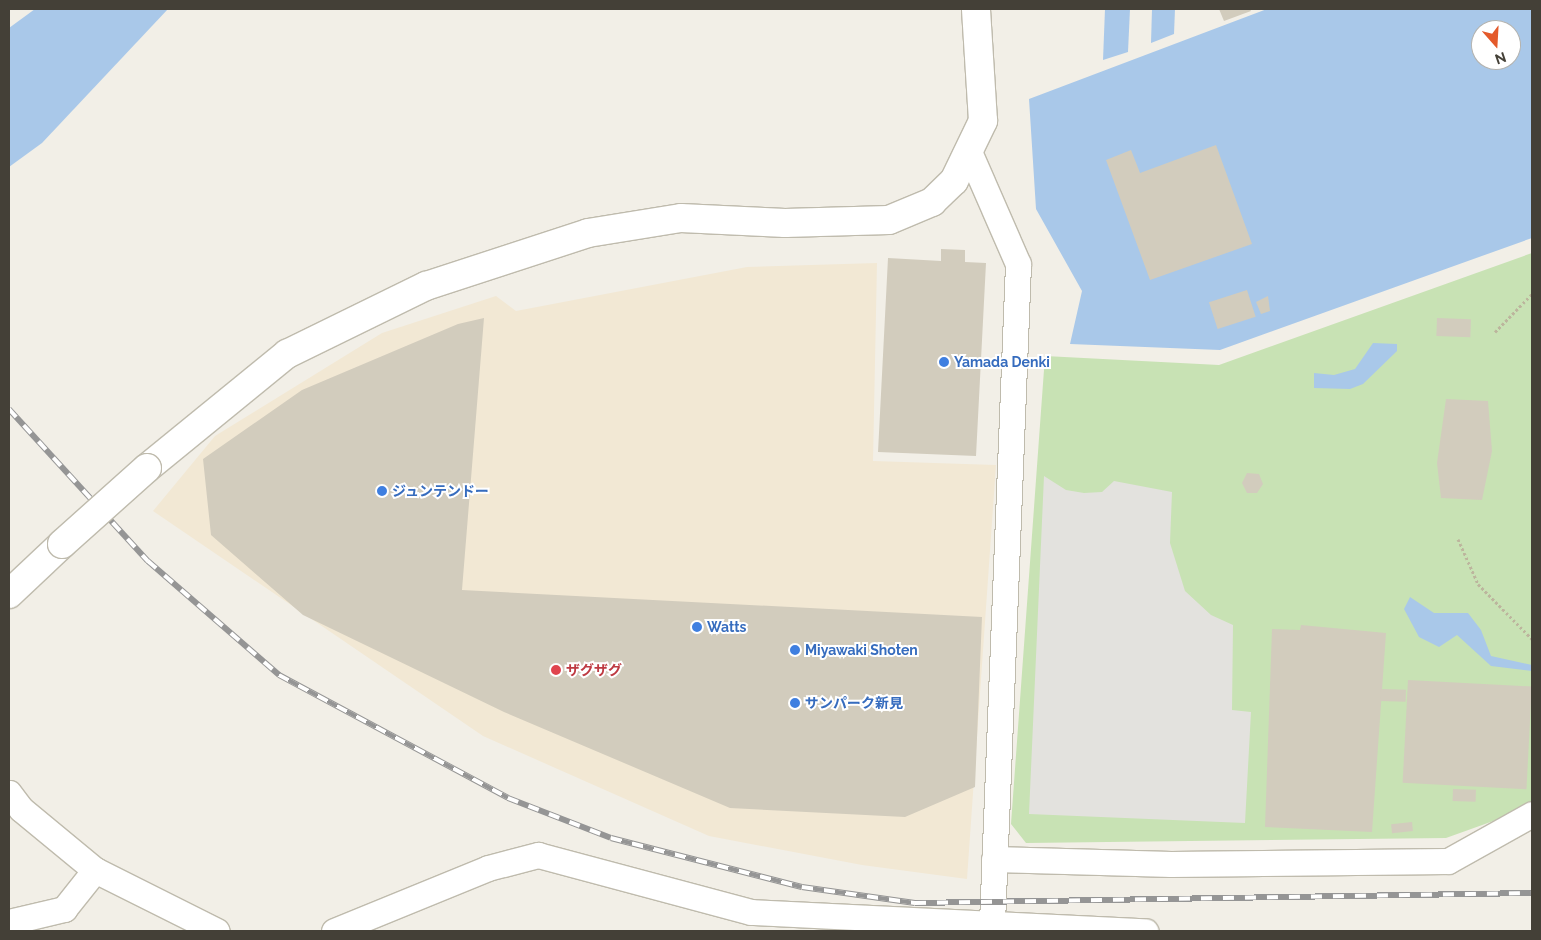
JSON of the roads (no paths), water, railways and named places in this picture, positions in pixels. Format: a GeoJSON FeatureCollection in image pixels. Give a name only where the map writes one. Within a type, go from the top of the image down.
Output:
{"type":"FeatureCollection","features":[{"type":"Feature","properties":{"kind":"street"},"geometry":{"type":"LineString","coordinates":[[9,594],[147,468],[287,354],[426,286],[588,233],[681,218],[785,224],[889,220],[932,202],[954,181],[970,154],[983,121],[976,9]]}},
{"type":"Feature","properties":{"kind":"street"},"geometry":{"type":"LineString","coordinates":[[970,154],[1018,264],[992,924]]}},
{"type":"Feature","properties":{"kind":"street"},"geometry":{"type":"LineString","coordinates":[[9,793],[21,809],[95,870],[217,931]]}},
{"type":"Feature","properties":{"kind":"street"},"geometry":{"type":"LineString","coordinates":[[994,859],[1171,864],[1448,861],[1532,814]]}},
{"type":"Feature","properties":{"kind":"street"},"geometry":{"type":"LineString","coordinates":[[334,931],[488,868],[538,855],[751,912],[1146,931]]}},
{"type":"Feature","properties":{"kind":"street"},"geometry":{"type":"LineString","coordinates":[[9,922],[64,909],[95,870]]}},
{"type":"Feature","properties":{"kind":"water"},"geometry":{"type":"Polygon","coordinates":[[[35,9],[168,9],[42,143],[9,167],[9,28],[35,9]]]}},
{"type":"Feature","properties":{"kind":"water"},"geometry":{"type":"Polygon","coordinates":[[[1105,9],[1130,9],[1128,52],[1103,60],[1105,9]]]}},
{"type":"Feature","properties":{"kind":"water"},"geometry":{"type":"Polygon","coordinates":[[[1152,9],[1175,9],[1174,34],[1151,43],[1152,9]]]}},
{"type":"Feature","properties":{"kind":"water"},"geometry":{"type":"Polygon","coordinates":[[[1267,9],[1532,9],[1532,238],[1220,350],[1070,344],[1082,291],[1036,209],[1029,99],[1267,9]]]}},
{"type":"Feature","properties":{"kind":"water"},"geometry":{"type":"Polygon","coordinates":[[[1373,343],[1397,344],[1397,351],[1363,384],[1350,389],[1314,388],[1314,373],[1334,375],[1355,369],[1373,343]]]}},
{"type":"Feature","properties":{"kind":"water"},"geometry":{"type":"Polygon","coordinates":[[[1410,597],[1434,613],[1468,613],[1481,630],[1491,656],[1532,665],[1532,671],[1491,666],[1457,635],[1439,647],[1419,637],[1404,609],[1410,597]]]}},
{"type":"Feature","properties":{"kind":"railway"},"geometry":{"type":"LineString","coordinates":[[9,409],[148,561],[279,675],[508,798],[611,838],[802,887],[915,903],[1532,893]]}},
{"type":"Feature","properties":{"kind":"place","name":"Yamada Denki"},"geometry":{"type":"Point","coordinates":[944,362]}},
{"type":"Feature","properties":{"kind":"place","name":"ジュンテンドー"},"geometry":{"type":"Point","coordinates":[382,491]}},
{"type":"Feature","properties":{"kind":"place","name":"Watts"},"geometry":{"type":"Point","coordinates":[697,627]}},
{"type":"Feature","properties":{"kind":"place","name":"Miyawaki Shoten"},"geometry":{"type":"Point","coordinates":[795,650]}},
{"type":"Feature","properties":{"kind":"place","name":"ザグザグ"},"geometry":{"type":"Point","coordinates":[556,670]}},
{"type":"Feature","properties":{"kind":"place","name":"サンパーク新見"},"geometry":{"type":"Point","coordinates":[795,703]}}]}
